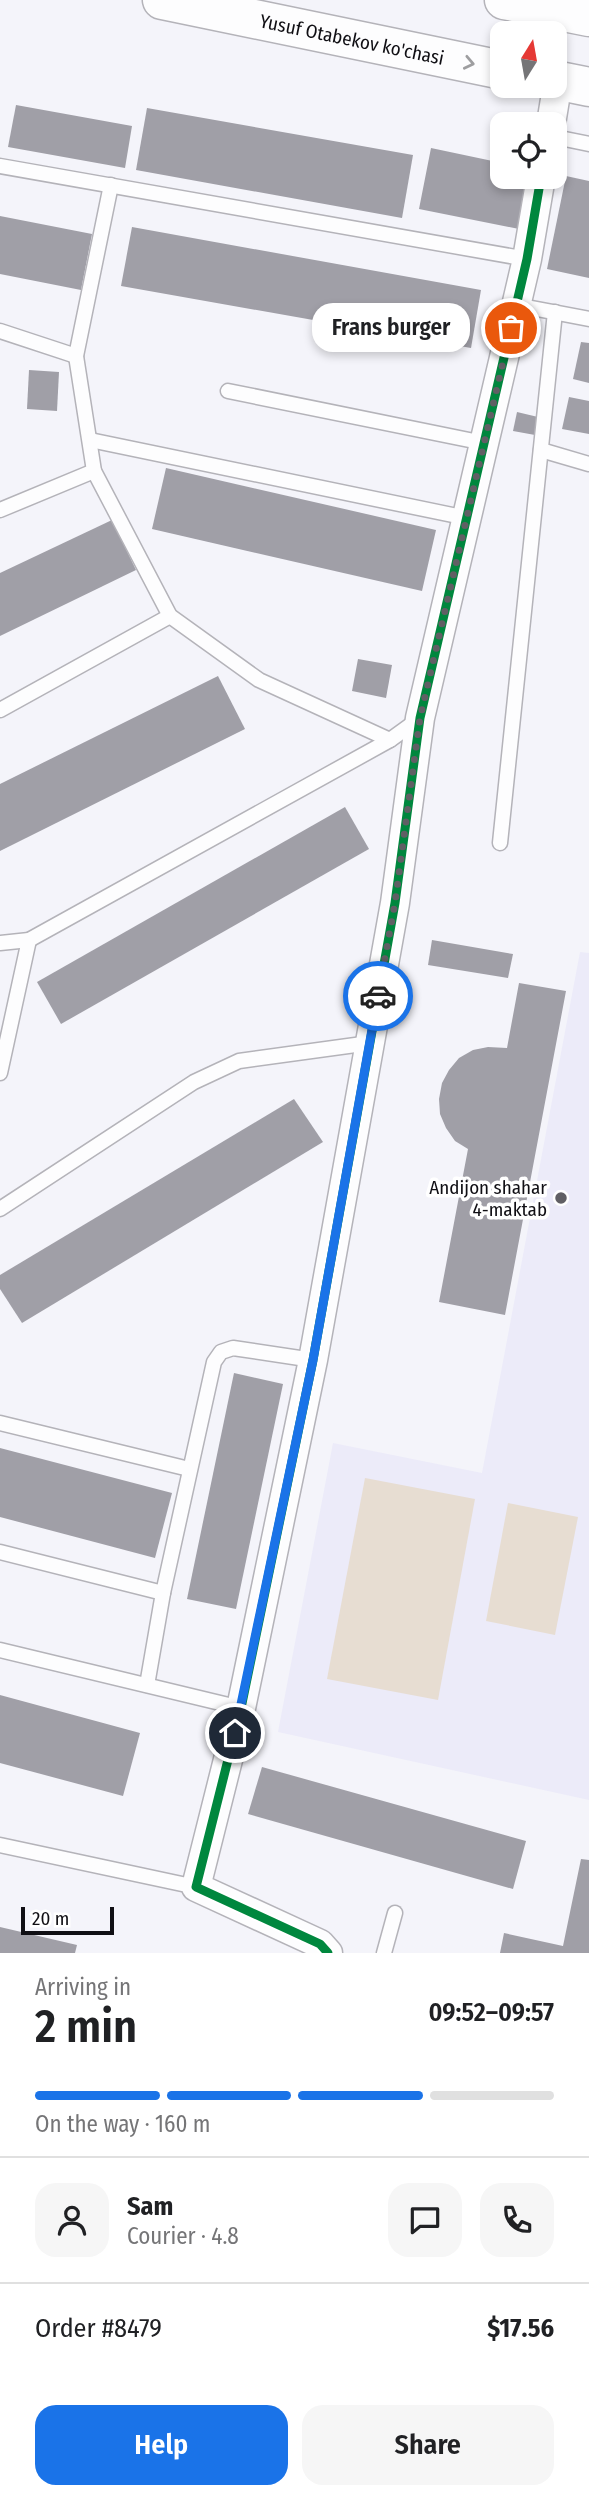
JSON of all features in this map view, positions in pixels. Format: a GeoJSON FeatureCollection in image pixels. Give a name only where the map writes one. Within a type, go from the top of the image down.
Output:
{"type":"FeatureCollection","features":[{"type":"Feature","properties":{"kind":"main road","name":"Yusuf Otabekov ko'chasi"},"geometry":{"type":"LineString","coordinates":[[162,0],[490,67]]}},
{"type":"Feature","properties":{"kind":"main road"},"geometry":{"type":"LineString","coordinates":[[504,0],[589,17]]}},
{"type":"Feature","properties":{"kind":"street"},"geometry":{"type":"LineString","coordinates":[[328,1953],[320,1944],[196,1887],[241,1708],[313,1360],[395,903],[420,718],[527,259],[539,189]]}},
{"type":"Feature","properties":{"kind":"lane"},"geometry":{"type":"LineString","coordinates":[[567,139],[589,144]]}},
{"type":"Feature","properties":{"kind":"lane"},"geometry":{"type":"LineString","coordinates":[[0,166],[527,259]]}},
{"type":"Feature","properties":{"kind":"lane"},"geometry":{"type":"LineString","coordinates":[[111,185],[76,356],[94,471],[170,616],[259,680],[390,740]]}},
{"type":"Feature","properties":{"kind":"lane"},"geometry":{"type":"LineString","coordinates":[[516,305],[589,319]]}},
{"type":"Feature","properties":{"kind":"lane"},"geometry":{"type":"LineString","coordinates":[[500,843],[555,312]]}},
{"type":"Feature","properties":{"kind":"lane"},"geometry":{"type":"LineString","coordinates":[[0,331],[76,356]]}},
{"type":"Feature","properties":{"kind":"lane"},"geometry":{"type":"LineString","coordinates":[[228,391],[484,443]]}},
{"type":"Feature","properties":{"kind":"lane"},"geometry":{"type":"LineString","coordinates":[[90,440],[467,518]]}},
{"type":"Feature","properties":{"kind":"lane"},"geometry":{"type":"LineString","coordinates":[[541,450],[589,464]]}},
{"type":"Feature","properties":{"kind":"lane"},"geometry":{"type":"LineString","coordinates":[[0,510],[94,471]]}},
{"type":"Feature","properties":{"kind":"lane"},"geometry":{"type":"LineString","coordinates":[[0,709],[170,616]]}},
{"type":"Feature","properties":{"kind":"lane"},"geometry":{"type":"LineString","coordinates":[[0,943],[29,940],[390,740],[420,718]]}},
{"type":"Feature","properties":{"kind":"lane"},"geometry":{"type":"LineString","coordinates":[[0,1073],[29,940]]}},
{"type":"Feature","properties":{"kind":"lane"},"geometry":{"type":"LineString","coordinates":[[0,1209],[194,1082],[239,1061],[370,1043]]}},
{"type":"Feature","properties":{"kind":"lane"},"geometry":{"type":"LineString","coordinates":[[147,1685],[163,1593],[214,1362],[221,1352],[233,1348],[313,1360]]}},
{"type":"Feature","properties":{"kind":"lane"},"geometry":{"type":"LineString","coordinates":[[0,1423],[189,1469]]}},
{"type":"Feature","properties":{"kind":"lane"},"geometry":{"type":"LineString","coordinates":[[0,1552],[163,1593]]}},
{"type":"Feature","properties":{"kind":"lane"},"geometry":{"type":"LineString","coordinates":[[0,1650],[241,1708]]}},
{"type":"Feature","properties":{"kind":"lane"},"geometry":{"type":"LineString","coordinates":[[0,1844],[196,1887]]}},
{"type":"Feature","properties":{"kind":"lane"},"geometry":{"type":"LineString","coordinates":[[384,1953],[395,1913]]}},
{"type":"Feature","properties":{"kind":"shaded area","name":"Andijon shahar 4-maktab"},"geometry":{"type":"Polygon","coordinates":[[[580,952],[589,953],[589,1800],[278,1732],[333,1443],[482,1473],[580,952]]]}},
{"type":"Feature","properties":{"kind":"shaded area"},"geometry":{"type":"Polygon","coordinates":[[[365,1478],[475,1499],[438,1700],[327,1679],[365,1478]]]}},
{"type":"Feature","properties":{"kind":"shaded area"},"geometry":{"type":"Polygon","coordinates":[[[508,1503],[578,1517],[555,1635],[486,1621],[508,1503]]]}},
{"type":"Feature","properties":{"kind":"building"},"geometry":{"type":"Polygon","coordinates":[[[16,105],[132,126],[125,168],[8,147],[16,105]]]}},
{"type":"Feature","properties":{"kind":"building"},"geometry":{"type":"Polygon","coordinates":[[[147,108],[413,155],[402,218],[136,170],[147,108]]]}},
{"type":"Feature","properties":{"kind":"building"},"geometry":{"type":"Polygon","coordinates":[[[431,148],[490,160],[490,189],[532,189],[524,230],[419,209],[431,148]]]}},
{"type":"Feature","properties":{"kind":"building"},"geometry":{"type":"Polygon","coordinates":[[[567,176],[589,181],[589,278],[547,269],[563,189],[567,189],[567,176]]]}},
{"type":"Feature","properties":{"kind":"building"},"geometry":{"type":"Polygon","coordinates":[[[0,216],[92,234],[81,290],[0,274],[0,216]]]}},
{"type":"Feature","properties":{"kind":"building"},"geometry":{"type":"Polygon","coordinates":[[[132,227],[481,290],[471,348],[121,286],[132,227]]]}},
{"type":"Feature","properties":{"kind":"building"},"geometry":{"type":"Polygon","coordinates":[[[581,342],[589,343],[589,383],[573,379],[581,342]]]}},
{"type":"Feature","properties":{"kind":"building"},"geometry":{"type":"Polygon","coordinates":[[[29,370],[59,372],[57,411],[27,409],[29,370]]]}},
{"type":"Feature","properties":{"kind":"building"},"geometry":{"type":"Polygon","coordinates":[[[569,397],[589,401],[589,434],[562,429],[569,397]]]}},
{"type":"Feature","properties":{"kind":"building"},"geometry":{"type":"Polygon","coordinates":[[[517,412],[538,417],[535,435],[513,431],[517,412]]]}},
{"type":"Feature","properties":{"kind":"building"},"geometry":{"type":"Polygon","coordinates":[[[166,468],[436,530],[422,591],[152,529],[166,468]]]}},
{"type":"Feature","properties":{"kind":"building"},"geometry":{"type":"Polygon","coordinates":[[[112,520],[136,570],[0,636],[0,573],[112,520]]]}},
{"type":"Feature","properties":{"kind":"building"},"geometry":{"type":"Polygon","coordinates":[[[358,659],[392,665],[386,698],[352,691],[358,659]]]}},
{"type":"Feature","properties":{"kind":"building"},"geometry":{"type":"Polygon","coordinates":[[[218,676],[245,729],[0,851],[0,784],[218,676]]]}},
{"type":"Feature","properties":{"kind":"building"},"geometry":{"type":"Polygon","coordinates":[[[345,807],[369,849],[61,1024],[37,982],[345,807]]]}},
{"type":"Feature","properties":{"kind":"building"},"geometry":{"type":"Polygon","coordinates":[[[432,940],[513,954],[508,978],[428,965],[432,940]]]}},
{"type":"Feature","properties":{"kind":"building"},"geometry":{"type":"Polygon","coordinates":[[[519,983],[566,991],[505,1315],[439,1302],[468,1149],[455,1141],[446,1128],[440,1114],[439,1099],[442,1083],[459,1058],[473,1050],[488,1047],[507,1048],[519,983]]]}},
{"type":"Feature","properties":{"kind":"building"},"geometry":{"type":"Polygon","coordinates":[[[294,1099],[323,1142],[22,1323],[0,1289],[0,1275],[294,1099]]]}},
{"type":"Feature","properties":{"kind":"building"},"geometry":{"type":"Polygon","coordinates":[[[234,1373],[283,1384],[236,1609],[187,1599],[234,1373]]]}},
{"type":"Feature","properties":{"kind":"building"},"geometry":{"type":"Polygon","coordinates":[[[0,1448],[172,1493],[155,1558],[0,1517],[0,1448]]]}},
{"type":"Feature","properties":{"kind":"building"},"geometry":{"type":"Polygon","coordinates":[[[0,1695],[140,1733],[123,1796],[0,1763],[0,1695]]]}},
{"type":"Feature","properties":{"kind":"building"},"geometry":{"type":"Polygon","coordinates":[[[262,1767],[526,1841],[513,1889],[248,1814],[262,1767]]]}},
{"type":"Feature","properties":{"kind":"building"},"geometry":{"type":"Polygon","coordinates":[[[581,1859],[589,1860],[589,1953],[500,1953],[504,1933],[563,1946],[581,1859]]]}},
{"type":"Feature","properties":{"kind":"building"},"geometry":{"type":"Polygon","coordinates":[[[0,1927],[77,1945],[75,1953],[0,1953],[0,1927]]]}},
{"type":"Feature","properties":{"kind":"cycle path"},"geometry":{"type":"LineString","coordinates":[[328,1953],[320,1944],[196,1887],[241,1708],[313,1360],[395,903],[420,718],[527,259],[539,189]]}},
{"type":"Feature","properties":{"kind":"way so far"},"geometry":{"type":"LineString","coordinates":[[378,996],[395,903],[420,718],[511,328]]}},
{"type":"Feature","properties":{"kind":"place","name":"Frans burger"},"geometry":{"type":"Point","coordinates":[511,328]}},
{"type":"Feature","properties":{"kind":"place","name":"Andijon shahar 4-maktab"},"geometry":{"type":"Point","coordinates":[561,1198]}},
{"type":"Feature","properties":{"kind":"route"},"geometry":{"type":"LineString","coordinates":[[235,1733],[313,1360],[378,996]]}}]}
